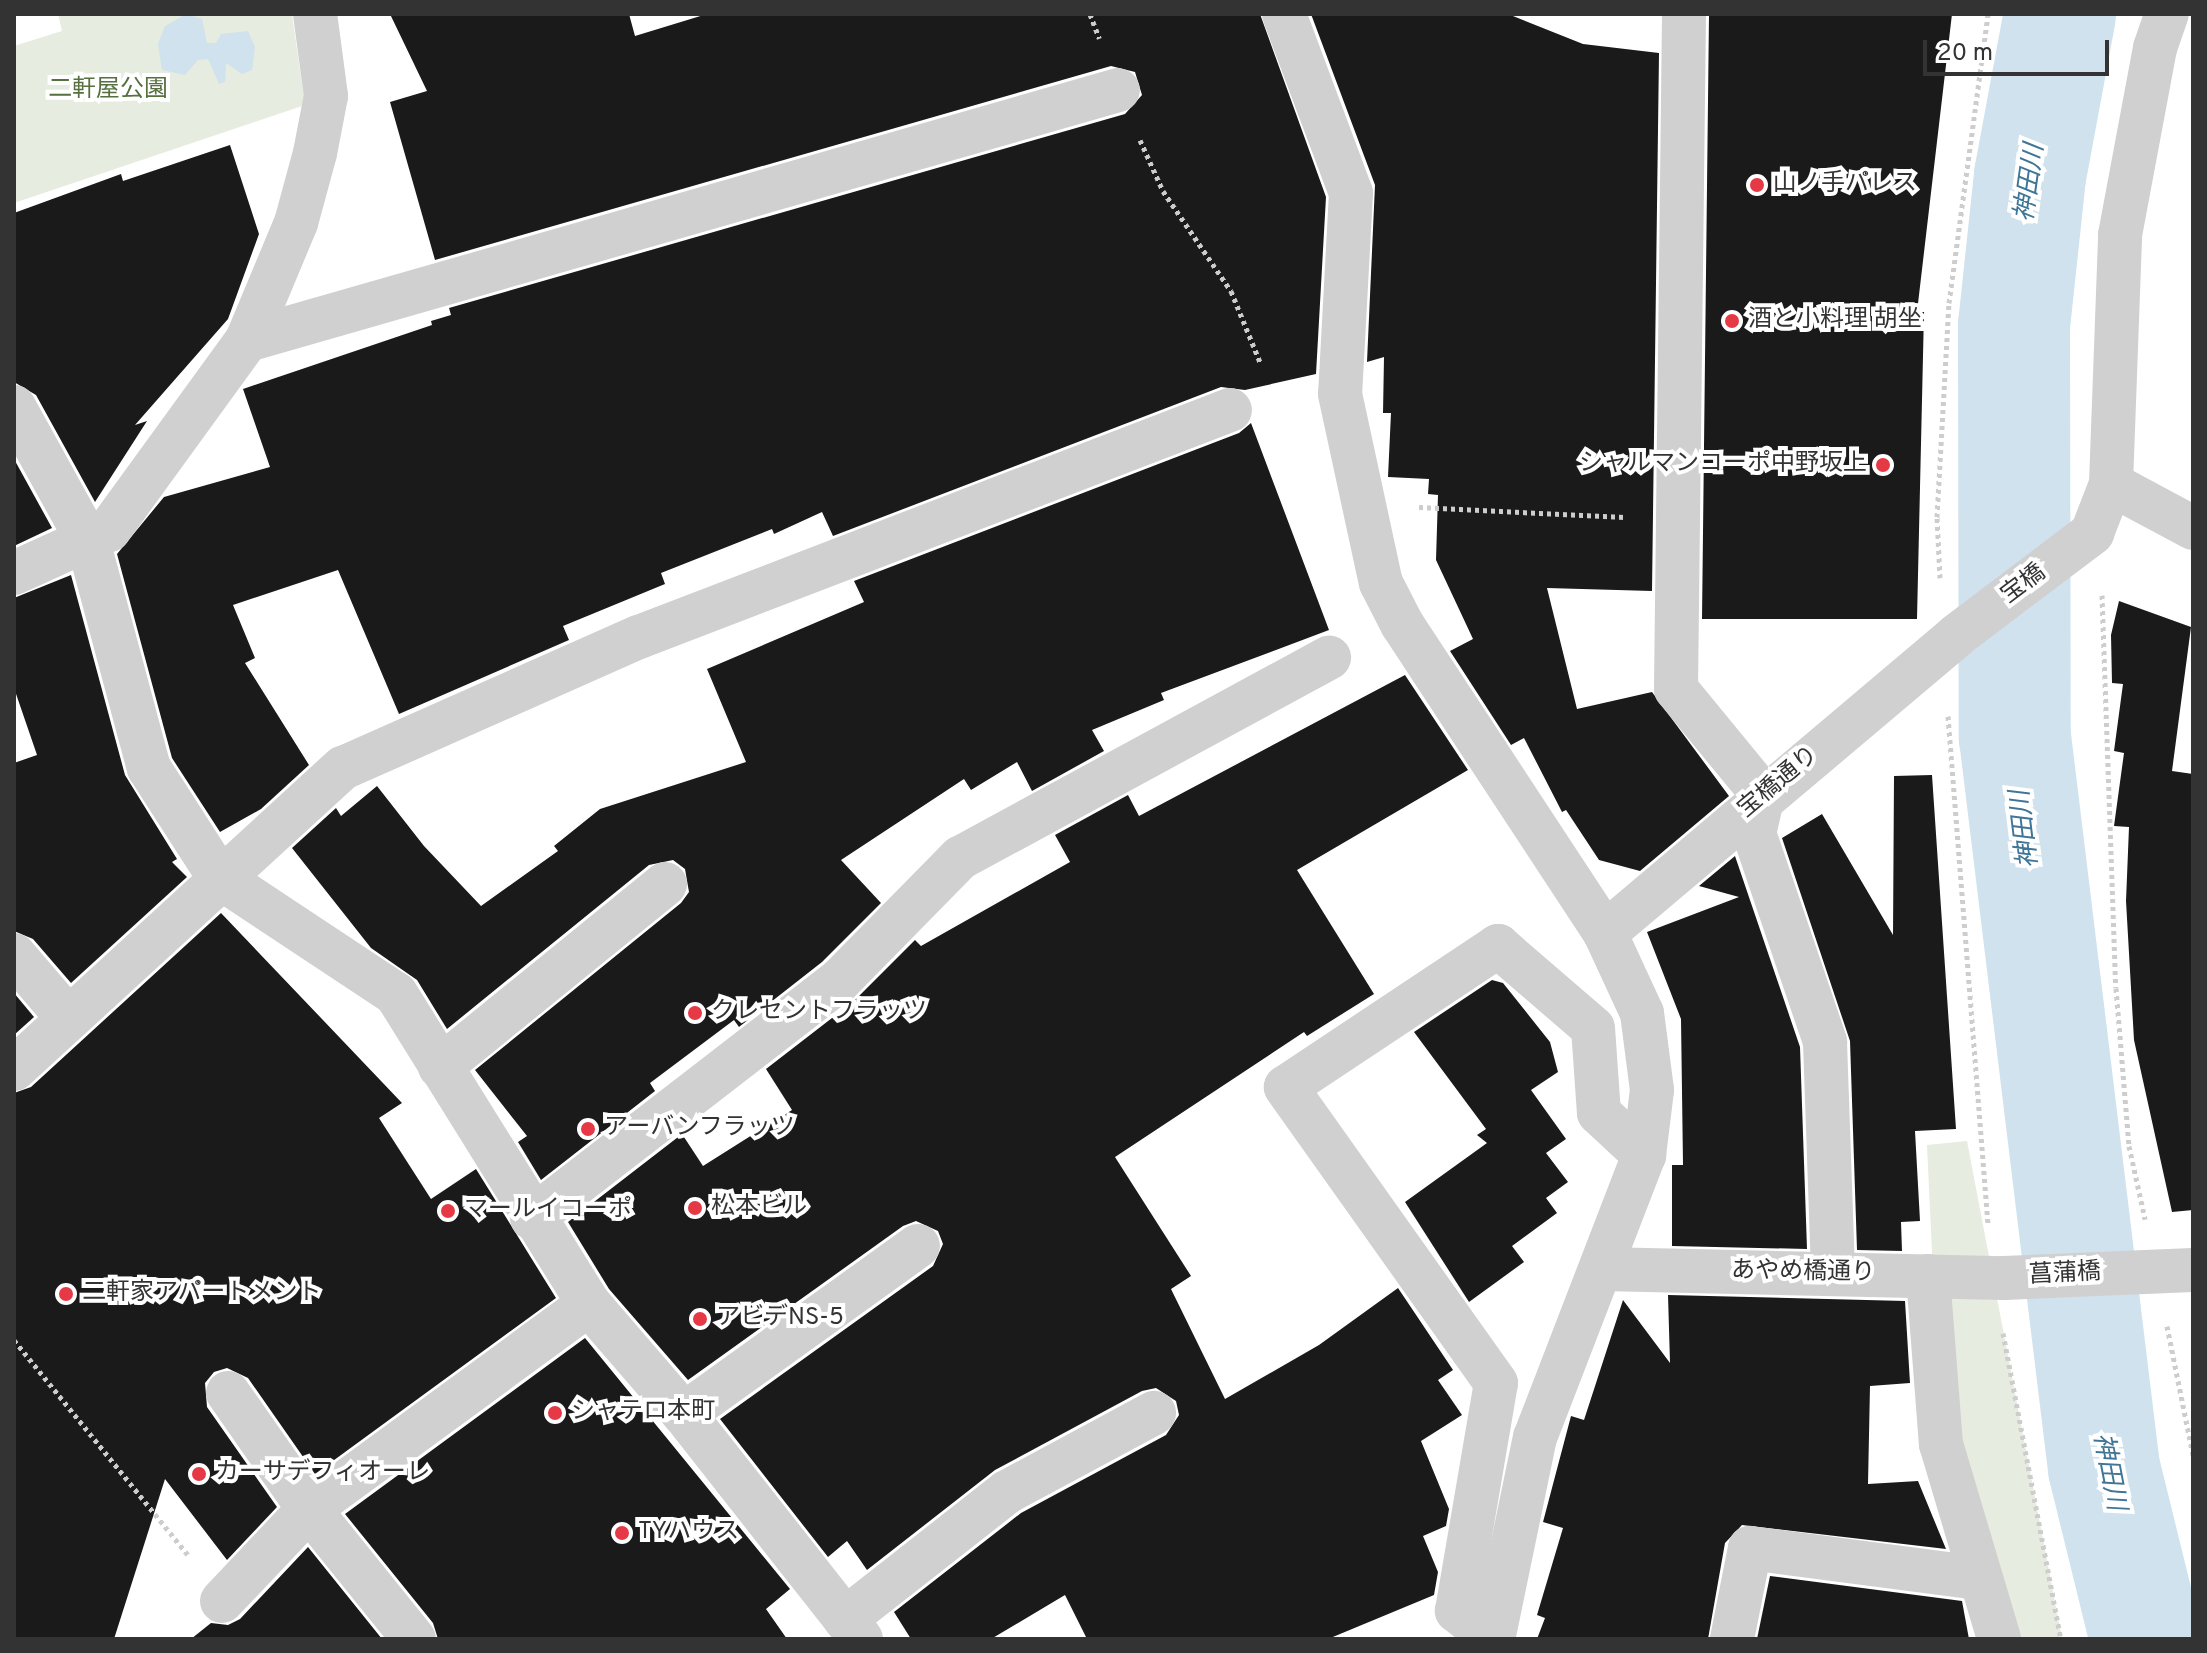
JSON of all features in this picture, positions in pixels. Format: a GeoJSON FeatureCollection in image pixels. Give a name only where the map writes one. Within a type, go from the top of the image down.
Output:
{"type":"FeatureCollection","features":[{"type":"Feature","properties":{"kind":"street"},"geometry":{"type":"LineString","coordinates":[[14,573],[109,530],[247,340],[296,223],[315,153],[326,96],[315,14]]}},
{"type":"Feature","properties":{"kind":"street"},"geometry":{"type":"LineString","coordinates":[[1284,14],[1351,193],[1340,394],[1381,583],[1402,624],[1605,933],[1642,1013],[1652,1090],[1644,1155],[1535,1437],[1493,1639],[1457,1611],[1496,1383],[1286,1087],[1498,946],[1593,1028],[1599,1113],[1644,1155]]}},
{"type":"Feature","properties":{"kind":"street"},"geometry":{"type":"LineString","coordinates":[[1684,14],[1676,689],[1763,795],[1754,833],[1825,1042],[1833,1274]]}},
{"type":"Feature","properties":{"kind":"street"},"geometry":{"type":"LineString","coordinates":[[2167,14],[2155,48],[2120,235],[2111,484],[2193,528]]}},
{"type":"Feature","properties":{"kind":"street"},"geometry":{"type":"LineString","coordinates":[[247,340],[1118,90]]}},
{"type":"Feature","properties":{"kind":"street"},"geometry":{"type":"LineString","coordinates":[[14,407],[88,541],[149,768],[219,877],[396,994],[532,1218],[589,1304],[684,1414],[853,1629],[1007,1492],[1154,1413]]}},
{"type":"Feature","properties":{"kind":"street"},"geometry":{"type":"LineString","coordinates":[[14,1069],[219,877],[343,768],[486,701],[827,562],[1230,410]]}},
{"type":"Feature","properties":{"kind":"street","name":"宝橋"},"geometry":{"type":"LineString","coordinates":[[1950,642],[2092,533],[2111,484]]}},
{"type":"Feature","properties":{"kind":"street","name":"宝橋通り"},"geometry":{"type":"LineString","coordinates":[[1605,933],[1763,795],[1950,642]]}},
{"type":"Feature","properties":{"kind":"street"},"geometry":{"type":"LineString","coordinates":[[532,1218],[839,981],[960,858],[1329,658]]}},
{"type":"Feature","properties":{"kind":"street"},"geometry":{"type":"LineString","coordinates":[[440,1067],[665,884]]}},
{"type":"Feature","properties":{"kind":"street"},"geometry":{"type":"LineString","coordinates":[[14,955],[67,1017]]}},
{"type":"Feature","properties":{"kind":"street"},"geometry":{"type":"LineString","coordinates":[[684,1414],[918,1246]]}},
{"type":"Feature","properties":{"kind":"street","name":"あやめ橋通り"},"geometry":{"type":"LineString","coordinates":[[1602,1269],[1998,1278]]}},
{"type":"Feature","properties":{"kind":"street","name":"菖蒲橋"},"geometry":{"type":"LineString","coordinates":[[1998,1278],[2158,1271]]}},
{"type":"Feature","properties":{"kind":"street"},"geometry":{"type":"LineString","coordinates":[[1928,1276],[1941,1444],[1978,1578],[1999,1639]]}},
{"type":"Feature","properties":{"kind":"street"},"geometry":{"type":"LineString","coordinates":[[222,1601],[309,1509],[589,1304]]}},
{"type":"Feature","properties":{"kind":"street"},"geometry":{"type":"LineString","coordinates":[[228,1393],[309,1509],[414,1639]]}},
{"type":"Feature","properties":{"kind":"street"},"geometry":{"type":"LineString","coordinates":[[1732,1639],[1750,1548],[1978,1578]]}},
{"type":"Feature","properties":{"kind":"path"},"geometry":{"type":"LineString","coordinates":[[1090,14],[1118,90],[1163,191],[1231,291],[1261,364]]}},
{"type":"Feature","properties":{"kind":"path"},"geometry":{"type":"LineString","coordinates":[[1988,14],[1949,303],[1937,517],[1950,642],[1998,1278],[2061,1639]]}},
{"type":"Feature","properties":{"kind":"path"},"geometry":{"type":"LineString","coordinates":[[1364,504],[1678,519]]}},
{"type":"Feature","properties":{"kind":"path"},"geometry":{"type":"LineString","coordinates":[[2102,586],[2118,1004],[2129,1146],[2158,1271],[2193,1455]]}},
{"type":"Feature","properties":{"kind":"path"},"geometry":{"type":"LineString","coordinates":[[14,1340],[162,1519],[222,1601]]}},
{"type":"Feature","properties":{"kind":"green space","name":"二軒屋公園"},"geometry":{"type":"Polygon","coordinates":[[[58,14],[292,14],[305,105],[14,203],[14,46],[62,31],[58,14]]]}},
{"type":"Feature","properties":{"kind":"green space"},"geometry":{"type":"Polygon","coordinates":[[[1967,1141],[2062,1639],[1999,1639],[1941,1444],[1927,1145],[1967,1141]]]}},
{"type":"Feature","properties":{"kind":"water"},"geometry":{"type":"Polygon","coordinates":[[[186,14],[202,19],[207,43],[216,43],[221,34],[248,31],[255,47],[252,70],[242,74],[226,63],[225,82],[219,84],[208,59],[198,60],[185,75],[162,70],[158,44],[165,26],[186,14]]]}},
{"type":"Feature","properties":{"kind":"building"},"geometry":{"type":"Polygon","coordinates":[[[390,14],[629,14],[635,36],[707,14],[1260,14],[1326,197],[1316,374],[1245,390],[1221,387],[833,536],[822,512],[774,534],[772,529],[661,573],[665,584],[563,626],[569,640],[399,714],[338,570],[233,605],[255,658],[245,663],[309,765],[261,809],[220,832],[172,758],[117,554],[164,497],[270,467],[243,389],[432,325],[431,321],[451,315],[449,308],[1125,114],[1142,95],[1135,72],[1111,66],[435,260],[390,102],[427,91],[390,14]]]}},
{"type":"Feature","properties":{"kind":"building"},"geometry":{"type":"Polygon","coordinates":[[[1311,14],[1508,14],[1583,44],[1659,53],[1652,591],[1547,588],[1577,709],[1652,692],[1729,796],[1640,871],[1599,860],[1566,810],[1562,812],[1524,738],[1511,745],[1450,651],[1473,639],[1436,560],[1438,495],[1428,494],[1429,479],[1388,477],[1391,413],[1383,413],[1384,357],[1367,362],[1375,185],[1311,14]]]}},
{"type":"Feature","properties":{"kind":"building"},"geometry":{"type":"Polygon","coordinates":[[[1709,14],[1952,14],[1917,312],[1924,312],[1917,619],[1702,619],[1709,14]]]}},
{"type":"Feature","properties":{"kind":"building"},"geometry":{"type":"Polygon","coordinates":[[[230,145],[259,234],[228,319],[135,425],[147,421],[95,502],[36,395],[14,382],[14,213],[121,174],[123,181],[230,145]]]}},
{"type":"Feature","properties":{"kind":"building"},"geometry":{"type":"Polygon","coordinates":[[[1251,423],[1329,630],[1161,693],[1164,700],[1092,730],[1104,751],[1032,791],[1017,762],[971,790],[964,779],[841,860],[881,903],[822,962],[739,1027],[734,1020],[650,1083],[655,1091],[541,1180],[518,1142],[527,1136],[475,1070],[681,903],[689,892],[685,869],[673,860],[649,865],[447,1029],[417,980],[371,948],[292,848],[336,808],[341,816],[377,786],[424,846],[481,906],[558,851],[554,846],[600,809],[746,762],[707,669],[864,602],[854,581],[1239,433],[1251,423]]]}},
{"type":"Feature","properties":{"kind":"building"},"geometry":{"type":"Polygon","coordinates":[[[14,459],[52,528],[14,546],[14,459]]]}},
{"type":"Feature","properties":{"kind":"building"},"geometry":{"type":"Polygon","coordinates":[[[71,575],[125,775],[177,859],[172,862],[187,877],[71,983],[33,939],[14,931],[14,763],[37,755],[14,688],[14,598],[71,575]]]}},
{"type":"Feature","properties":{"kind":"building"},"geometry":{"type":"Polygon","coordinates":[[[2119,601],[2191,627],[2172,771],[2193,774],[2193,1210],[2172,1212],[2134,1040],[2126,901],[2129,827],[2114,826],[2124,753],[2114,751],[2123,684],[2112,683],[2111,635],[2119,601]]]}},
{"type":"Feature","properties":{"kind":"building"},"geometry":{"type":"Polygon","coordinates":[[[1405,675],[1468,770],[1297,870],[1374,994],[1307,1036],[1304,1032],[1115,1157],[1191,1276],[1171,1289],[1225,1399],[1319,1345],[1398,1288],[1453,1370],[1438,1380],[1462,1415],[1421,1441],[1449,1509],[1446,1526],[1423,1536],[1438,1572],[1434,1595],[1328,1639],[1087,1639],[1065,1595],[991,1639],[911,1639],[894,1612],[1021,1513],[1166,1435],[1179,1415],[1176,1401],[1156,1388],[1142,1391],[995,1470],[867,1570],[847,1541],[828,1557],[720,1419],[933,1266],[943,1244],[938,1231],[916,1221],[903,1226],[688,1380],[609,1289],[568,1222],[682,1134],[703,1166],[792,1110],[766,1069],[854,1001],[915,940],[921,946],[1070,862],[1055,835],[1128,795],[1139,816],[1405,675]]]}},
{"type":"Feature","properties":{"kind":"building"},"geometry":{"type":"Polygon","coordinates":[[[1932,775],[1956,1129],[1915,1131],[1920,1221],[1901,1222],[1902,1251],[1857,1250],[1850,1041],[1782,838],[1822,814],[1893,935],[1894,776],[1932,775]]]}},
{"type":"Feature","properties":{"kind":"building"},"geometry":{"type":"Polygon","coordinates":[[[1735,856],[1800,1047],[1807,1249],[1672,1246],[1672,1165],[1683,1165],[1681,1019],[1647,932],[1739,897],[1699,886],[1735,856]]]}},
{"type":"Feature","properties":{"kind":"building"},"geometry":{"type":"Polygon","coordinates":[[[221,913],[402,1103],[379,1118],[431,1199],[476,1169],[556,1298],[315,1474],[248,1378],[227,1368],[214,1372],[205,1383],[207,1407],[277,1507],[227,1560],[165,1479],[114,1639],[14,1639],[14,1093],[31,1087],[221,913]]]}},
{"type":"Feature","properties":{"kind":"building"},"geometry":{"type":"Polygon","coordinates":[[[1492,980],[1503,983],[1550,1042],[1558,1072],[1531,1090],[1566,1139],[1546,1153],[1568,1182],[1546,1198],[1557,1213],[1512,1246],[1524,1262],[1469,1302],[1405,1202],[1487,1143],[1477,1135],[1486,1129],[1414,1032],[1492,980]]]}},
{"type":"Feature","properties":{"kind":"building"},"geometry":{"type":"Polygon","coordinates":[[[14,993],[34,1017],[14,1035],[14,993]]]}},
{"type":"Feature","properties":{"kind":"building"},"geometry":{"type":"Polygon","coordinates":[[[1668,1295],[1905,1301],[1910,1383],[1870,1386],[1868,1484],[1918,1481],[1946,1549],[1742,1525],[1725,1543],[1708,1639],[1537,1639],[1545,1618],[1537,1615],[1563,1528],[1543,1522],[1571,1416],[1584,1420],[1623,1300],[1670,1363],[1668,1295]]]}},
{"type":"Feature","properties":{"kind":"building"},"geometry":{"type":"Polygon","coordinates":[[[585,1338],[790,1589],[766,1609],[787,1639],[438,1639],[433,1623],[345,1514],[585,1338]]]}},
{"type":"Feature","properties":{"kind":"building"},"geometry":{"type":"Polygon","coordinates":[[[308,1547],[382,1639],[191,1639],[211,1623],[228,1625],[240,1619],[308,1547]]]}},
{"type":"Feature","properties":{"kind":"building"},"geometry":{"type":"Polygon","coordinates":[[[1770,1576],[1962,1601],[1969,1639],[1757,1639],[1770,1576]]]}},
{"type":"Feature","properties":{"kind":"waterway","name":"神田川"},"geometry":{"type":"LineString","coordinates":[[2060,14],[2030,176],[2014,325],[2015,737],[2104,1468],[2146,1639]]}},
{"type":"Feature","properties":{"kind":"place","name":"山ノ手パレス"},"geometry":{"type":"Point","coordinates":[1757,185]}},
{"type":"Feature","properties":{"kind":"place","name":"酒と小料理 胡坐"},"geometry":{"type":"Point","coordinates":[1732,321]}},
{"type":"Feature","properties":{"kind":"place","name":"シャルマンコーポ中野坂上"},"geometry":{"type":"Point","coordinates":[1883,465]}},
{"type":"Feature","properties":{"kind":"place","name":"クレセントフラッツ"},"geometry":{"type":"Point","coordinates":[695,1013]}},
{"type":"Feature","properties":{"kind":"place","name":"アーバンフラッツ"},"geometry":{"type":"Point","coordinates":[588,1129]}},
{"type":"Feature","properties":{"kind":"place","name":"松本ビル"},"geometry":{"type":"Point","coordinates":[695,1208]}},
{"type":"Feature","properties":{"kind":"place","name":"マールイコーポ"},"geometry":{"type":"Point","coordinates":[448,1211]}},
{"type":"Feature","properties":{"kind":"place","name":"二軒家アパートメント"},"geometry":{"type":"Point","coordinates":[66,1294]}},
{"type":"Feature","properties":{"kind":"place","name":"アビデNS-5"},"geometry":{"type":"Point","coordinates":[700,1319]}},
{"type":"Feature","properties":{"kind":"place","name":"シャテロ本町"},"geometry":{"type":"Point","coordinates":[555,1413]}},
{"type":"Feature","properties":{"kind":"place","name":"カーサデフィオーレ"},"geometry":{"type":"Point","coordinates":[199,1474]}},
{"type":"Feature","properties":{"kind":"place","name":"TYハウス"},"geometry":{"type":"Point","coordinates":[622,1533]}}]}
